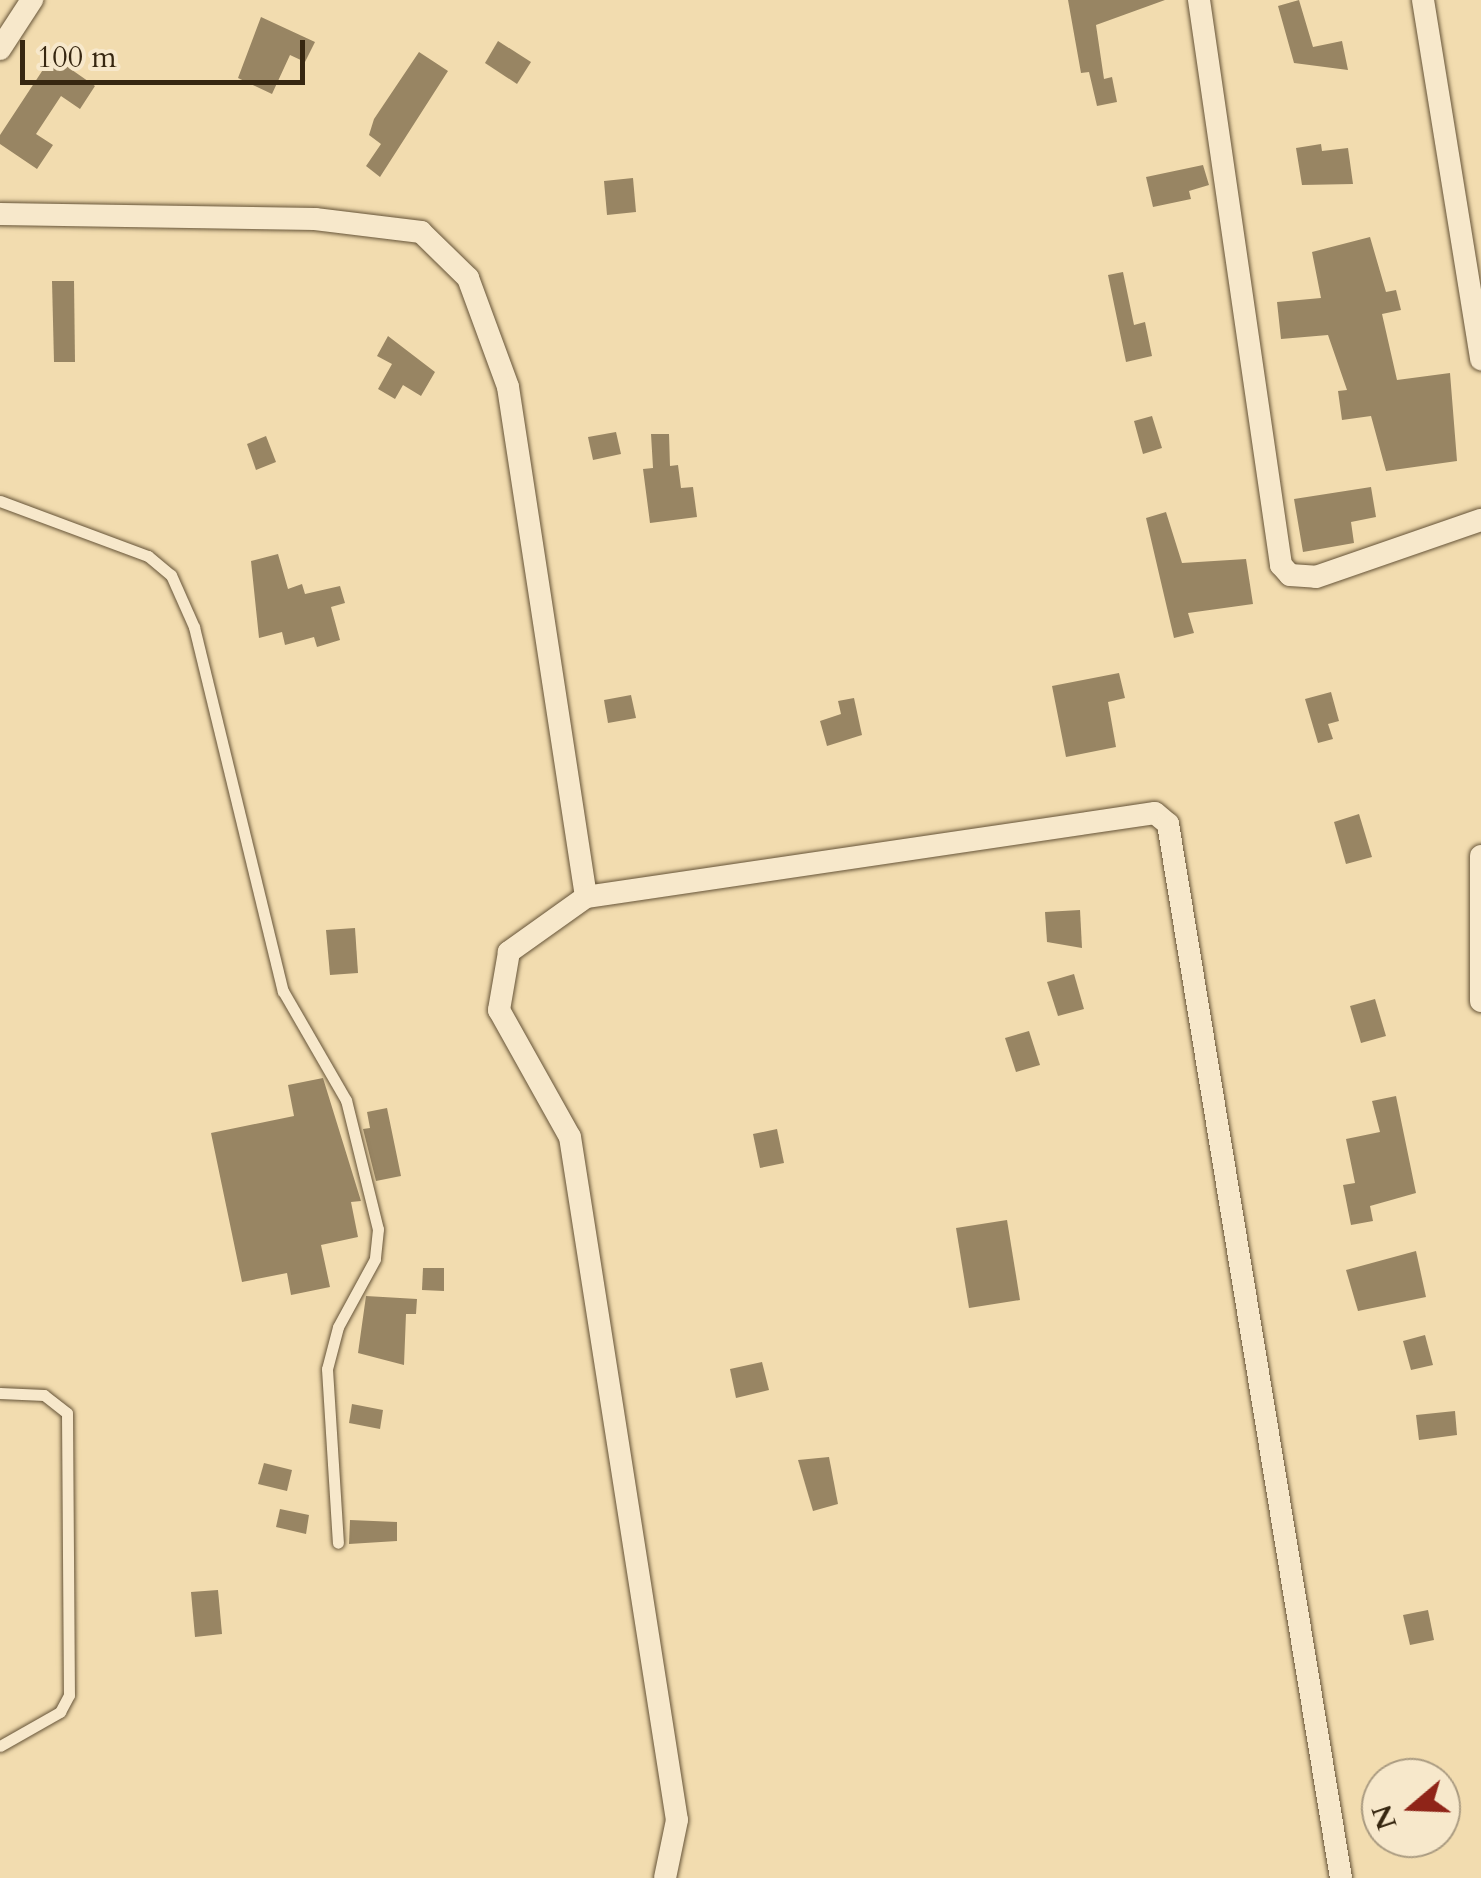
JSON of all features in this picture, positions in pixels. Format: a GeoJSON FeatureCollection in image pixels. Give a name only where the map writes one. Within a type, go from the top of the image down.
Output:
{"type":"FeatureCollection","features":[{"type":"Feature","properties":{"kind":"street"},"geometry":{"type":"LineString","coordinates":[[0,49],[32,0]]}},
{"type":"Feature","properties":{"kind":"street"},"geometry":{"type":"LineString","coordinates":[[1199,0],[1281,565],[1290,576],[1316,577],[1481,520]]}},
{"type":"Feature","properties":{"kind":"street"},"geometry":{"type":"LineString","coordinates":[[1422,0],[1481,359]]}},
{"type":"Feature","properties":{"kind":"street"},"geometry":{"type":"LineString","coordinates":[[0,214],[315,219],[420,232],[468,278],[508,387],[586,897]]}},
{"type":"Feature","properties":{"kind":"street"},"geometry":{"type":"LineString","coordinates":[[665,1878],[677,1820],[570,1137],[499,1010],[509,952],[586,897],[1155,813],[1168,824],[1341,1878]]}},
{"type":"Feature","properties":{"kind":"street"},"geometry":{"type":"LineString","coordinates":[[1480,869],[1481,1002]]}},
{"type":"Feature","properties":{"kind":"lane"},"geometry":{"type":"LineString","coordinates":[[0,501],[148,556],[171,574],[194,627],[282,991],[346,1100],[378,1228],[375,1259],[338,1327],[327,1370],[338,1544]]}},
{"type":"Feature","properties":{"kind":"lane"},"geometry":{"type":"LineString","coordinates":[[0,1393],[44,1395],[66,1413],[69,1695],[60,1712],[0,1746]]}},
{"type":"Feature","properties":{"kind":"building"},"geometry":{"type":"Polygon","coordinates":[[[1068,0],[1165,0],[1096,25],[1104,79],[1112,77],[1117,102],[1097,106],[1089,72],[1081,73],[1068,0]]]}},
{"type":"Feature","properties":{"kind":"building"},"geometry":{"type":"Polygon","coordinates":[[[1299,0],[1313,47],[1342,41],[1348,70],[1294,63],[1278,6],[1299,0]]]}},
{"type":"Feature","properties":{"kind":"building"},"geometry":{"type":"Polygon","coordinates":[[[261,17],[315,42],[305,62],[290,55],[272,94],[238,78],[261,17]]]}},
{"type":"Feature","properties":{"kind":"building"},"geometry":{"type":"Polygon","coordinates":[[[498,41],[531,62],[517,84],[485,63],[498,41]]]}},
{"type":"Feature","properties":{"kind":"building"},"geometry":{"type":"Polygon","coordinates":[[[419,52],[448,71],[380,177],[366,166],[381,144],[369,135],[374,119],[419,52]]]}},
{"type":"Feature","properties":{"kind":"building"},"geometry":{"type":"Polygon","coordinates":[[[52,56],[95,86],[80,109],[61,96],[36,134],[53,145],[37,169],[0,144],[0,135],[52,56]]]}},
{"type":"Feature","properties":{"kind":"building"},"geometry":{"type":"Polygon","coordinates":[[[1321,144],[1322,151],[1348,148],[1353,184],[1302,185],[1296,148],[1321,144]]]}},
{"type":"Feature","properties":{"kind":"building"},"geometry":{"type":"Polygon","coordinates":[[[1203,165],[1209,185],[1189,191],[1191,199],[1153,207],[1146,177],[1203,165]]]}},
{"type":"Feature","properties":{"kind":"building"},"geometry":{"type":"Polygon","coordinates":[[[633,178],[636,212],[607,215],[604,181],[633,178]]]}},
{"type":"Feature","properties":{"kind":"building"},"geometry":{"type":"Polygon","coordinates":[[[1370,237],[1386,292],[1396,290],[1401,310],[1382,314],[1397,380],[1450,373],[1457,461],[1386,471],[1371,416],[1342,420],[1338,391],[1347,390],[1328,335],[1281,339],[1277,302],[1321,298],[1312,252],[1370,237]]]}},
{"type":"Feature","properties":{"kind":"building"},"geometry":{"type":"Polygon","coordinates":[[[1123,272],[1134,325],[1145,322],[1152,356],[1126,362],[1108,275],[1123,272]]]}},
{"type":"Feature","properties":{"kind":"building"},"geometry":{"type":"Polygon","coordinates":[[[52,281],[74,281],[75,362],[54,362],[52,281]]]}},
{"type":"Feature","properties":{"kind":"building"},"geometry":{"type":"Polygon","coordinates":[[[388,336],[435,372],[421,396],[403,385],[395,399],[378,389],[392,364],[377,356],[388,336]]]}},
{"type":"Feature","properties":{"kind":"building"},"geometry":{"type":"Polygon","coordinates":[[[1152,416],[1162,448],[1143,454],[1134,421],[1152,416]]]}},
{"type":"Feature","properties":{"kind":"building"},"geometry":{"type":"Polygon","coordinates":[[[616,432],[621,454],[593,460],[588,437],[616,432]]]}},
{"type":"Feature","properties":{"kind":"building"},"geometry":{"type":"Polygon","coordinates":[[[651,434],[669,434],[670,466],[678,465],[681,488],[693,487],[697,517],[650,523],[643,469],[653,468],[651,434]]]}},
{"type":"Feature","properties":{"kind":"building"},"geometry":{"type":"Polygon","coordinates":[[[266,436],[276,462],[256,470],[247,444],[266,436]]]}},
{"type":"Feature","properties":{"kind":"building"},"geometry":{"type":"Polygon","coordinates":[[[1371,487],[1376,517],[1351,522],[1354,543],[1303,552],[1294,499],[1371,487]]]}},
{"type":"Feature","properties":{"kind":"building"},"geometry":{"type":"Polygon","coordinates":[[[1166,512],[1182,563],[1246,559],[1253,604],[1188,613],[1194,633],[1174,638],[1146,518],[1166,512]]]}},
{"type":"Feature","properties":{"kind":"building"},"geometry":{"type":"Polygon","coordinates":[[[278,554],[288,589],[302,584],[305,594],[340,586],[345,603],[331,607],[340,640],[317,647],[314,637],[285,645],[282,632],[259,638],[251,561],[278,554]]]}},
{"type":"Feature","properties":{"kind":"building"},"geometry":{"type":"Polygon","coordinates":[[[1119,673],[1125,698],[1108,702],[1116,747],[1066,757],[1052,686],[1119,673]]]}},
{"type":"Feature","properties":{"kind":"building"},"geometry":{"type":"Polygon","coordinates":[[[1331,692],[1339,721],[1328,724],[1333,739],[1318,743],[1305,699],[1331,692]]]}},
{"type":"Feature","properties":{"kind":"building"},"geometry":{"type":"Polygon","coordinates":[[[631,695],[636,718],[608,723],[604,700],[631,695]]]}},
{"type":"Feature","properties":{"kind":"building"},"geometry":{"type":"Polygon","coordinates":[[[854,698],[862,735],[827,746],[820,721],[841,714],[838,701],[854,698]]]}},
{"type":"Feature","properties":{"kind":"building"},"geometry":{"type":"Polygon","coordinates":[[[1359,814],[1372,857],[1346,864],[1334,822],[1359,814]]]}},
{"type":"Feature","properties":{"kind":"building"},"geometry":{"type":"Polygon","coordinates":[[[1080,910],[1082,948],[1047,942],[1045,912],[1080,910]]]}},
{"type":"Feature","properties":{"kind":"building"},"geometry":{"type":"Polygon","coordinates":[[[355,928],[358,973],[330,975],[326,930],[355,928]]]}},
{"type":"Feature","properties":{"kind":"building"},"geometry":{"type":"Polygon","coordinates":[[[1074,974],[1084,1009],[1058,1016],[1047,982],[1074,974]]]}},
{"type":"Feature","properties":{"kind":"building"},"geometry":{"type":"Polygon","coordinates":[[[1375,999],[1386,1036],[1361,1043],[1350,1006],[1375,999]]]}},
{"type":"Feature","properties":{"kind":"building"},"geometry":{"type":"Polygon","coordinates":[[[1029,1031],[1040,1065],[1016,1072],[1005,1038],[1029,1031]]]}},
{"type":"Feature","properties":{"kind":"building"},"geometry":{"type":"Polygon","coordinates":[[[323,1078],[361,1201],[351,1202],[358,1237],[321,1245],[330,1287],[291,1295],[287,1273],[242,1282],[211,1133],[294,1116],[288,1085],[323,1078]]]}},
{"type":"Feature","properties":{"kind":"building"},"geometry":{"type":"Polygon","coordinates":[[[1396,1096],[1416,1193],[1370,1206],[1373,1221],[1351,1225],[1343,1185],[1355,1183],[1346,1139],[1380,1132],[1372,1101],[1396,1096]]]}},
{"type":"Feature","properties":{"kind":"building"},"geometry":{"type":"Polygon","coordinates":[[[387,1108],[401,1176],[376,1181],[363,1129],[370,1128],[367,1112],[387,1108]]]}},
{"type":"Feature","properties":{"kind":"building"},"geometry":{"type":"Polygon","coordinates":[[[777,1129],[784,1163],[760,1168],[753,1134],[777,1129]]]}},
{"type":"Feature","properties":{"kind":"building"},"geometry":{"type":"Polygon","coordinates":[[[1007,1220],[1020,1300],[969,1308],[956,1228],[1007,1220]]]}},
{"type":"Feature","properties":{"kind":"building"},"geometry":{"type":"Polygon","coordinates":[[[1416,1251],[1426,1297],[1358,1311],[1346,1270],[1416,1251]]]}},
{"type":"Feature","properties":{"kind":"building"},"geometry":{"type":"Polygon","coordinates":[[[423,1268],[444,1268],[444,1291],[422,1290],[423,1268]]]}},
{"type":"Feature","properties":{"kind":"building"},"geometry":{"type":"Polygon","coordinates":[[[366,1296],[417,1299],[416,1314],[406,1314],[404,1365],[358,1353],[366,1296]]]}},
{"type":"Feature","properties":{"kind":"building"},"geometry":{"type":"Polygon","coordinates":[[[1425,1335],[1433,1365],[1411,1370],[1403,1341],[1425,1335]]]}},
{"type":"Feature","properties":{"kind":"building"},"geometry":{"type":"Polygon","coordinates":[[[762,1362],[769,1390],[736,1398],[730,1369],[762,1362]]]}},
{"type":"Feature","properties":{"kind":"building"},"geometry":{"type":"Polygon","coordinates":[[[352,1404],[383,1410],[380,1429],[349,1423],[352,1404]]]}},
{"type":"Feature","properties":{"kind":"building"},"geometry":{"type":"Polygon","coordinates":[[[1455,1411],[1457,1435],[1419,1440],[1416,1415],[1455,1411]]]}},
{"type":"Feature","properties":{"kind":"building"},"geometry":{"type":"Polygon","coordinates":[[[829,1457],[838,1504],[813,1511],[798,1460],[829,1457]]]}},
{"type":"Feature","properties":{"kind":"building"},"geometry":{"type":"Polygon","coordinates":[[[264,1463],[292,1470],[287,1491],[258,1484],[264,1463]]]}},
{"type":"Feature","properties":{"kind":"building"},"geometry":{"type":"Polygon","coordinates":[[[280,1509],[309,1515],[306,1534],[276,1527],[280,1509]]]}},
{"type":"Feature","properties":{"kind":"building"},"geometry":{"type":"Polygon","coordinates":[[[350,1520],[397,1522],[397,1541],[349,1544],[350,1520]]]}},
{"type":"Feature","properties":{"kind":"building"},"geometry":{"type":"Polygon","coordinates":[[[218,1590],[222,1634],[195,1637],[191,1592],[218,1590]]]}},
{"type":"Feature","properties":{"kind":"building"},"geometry":{"type":"Polygon","coordinates":[[[1428,1610],[1434,1640],[1410,1645],[1403,1615],[1428,1610]]]}}]}
